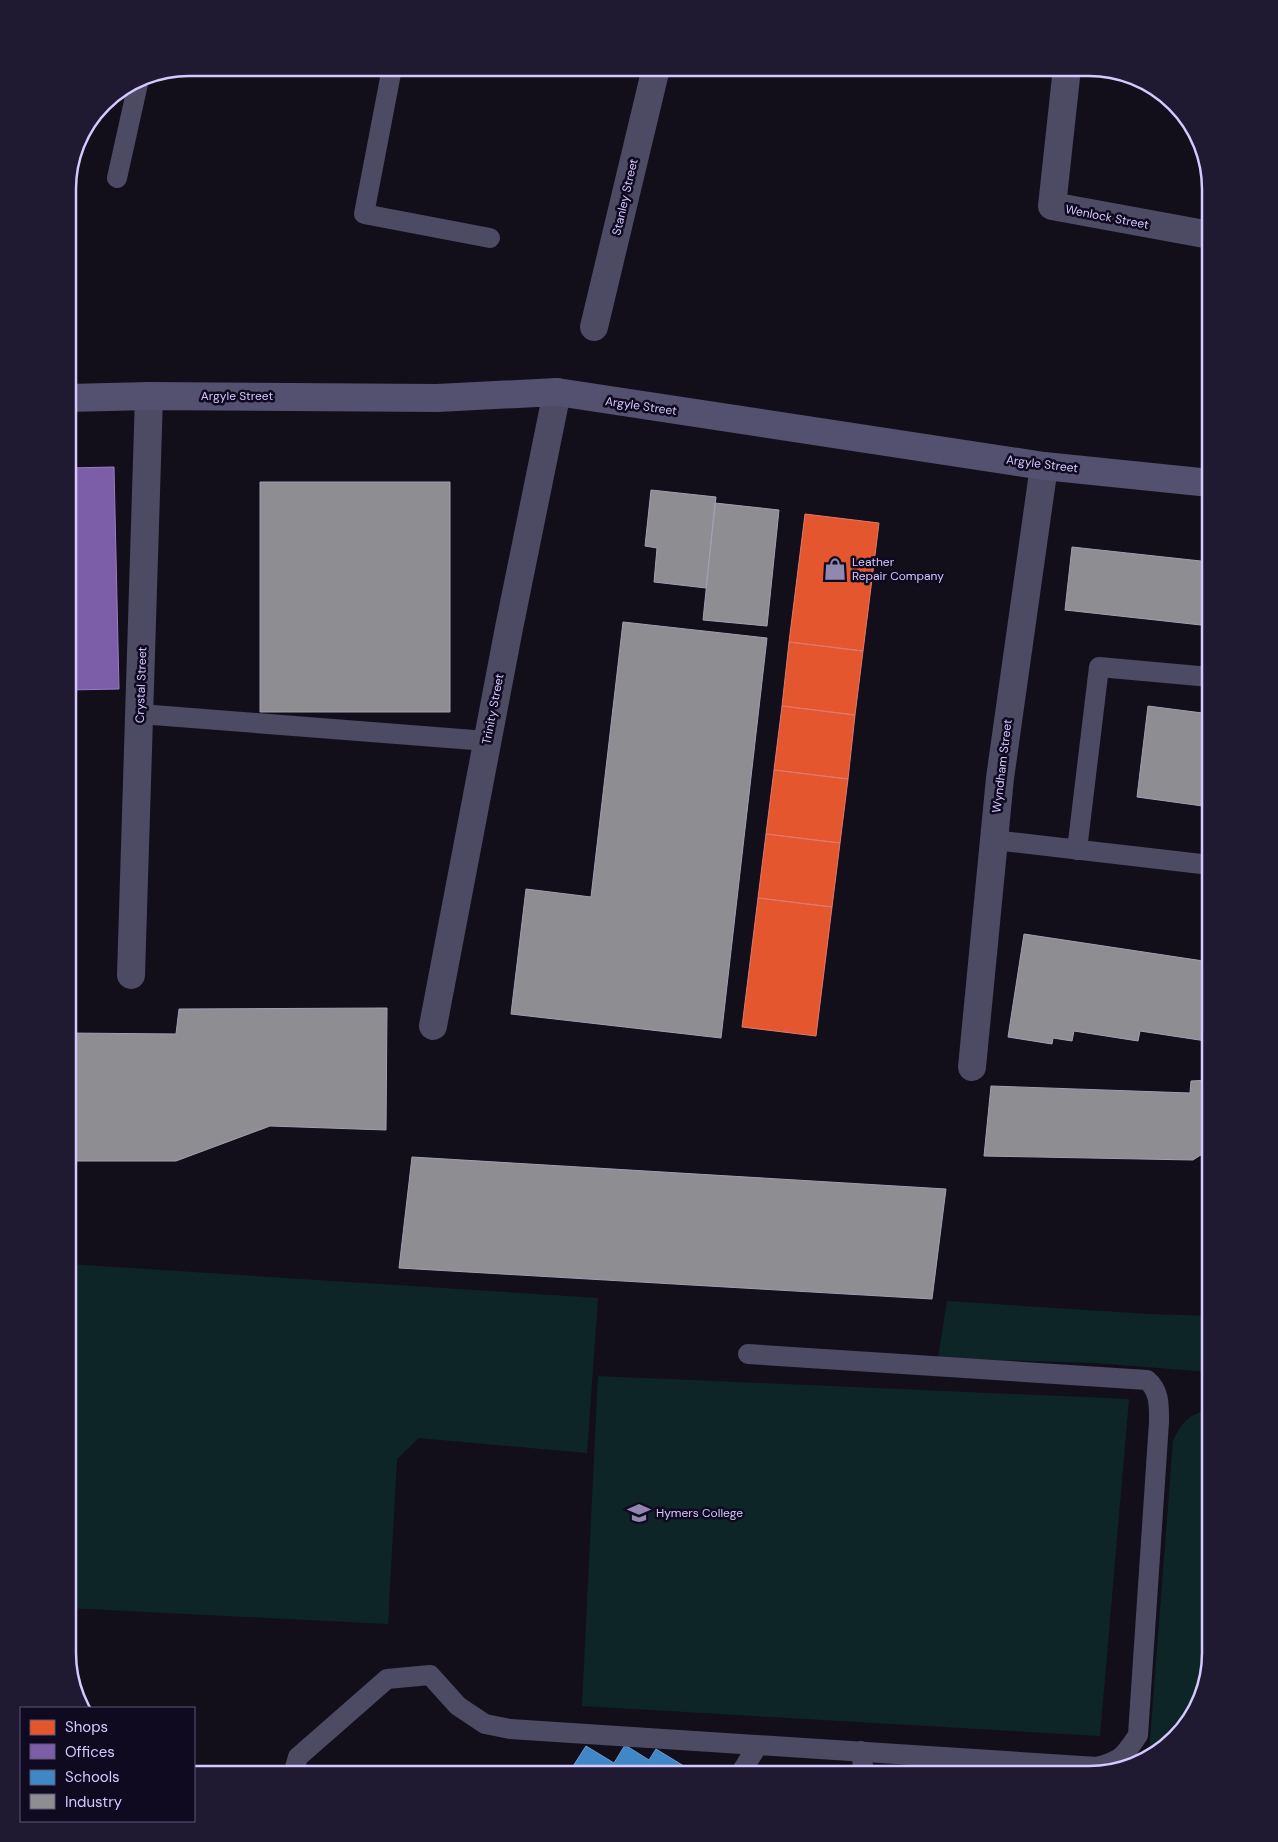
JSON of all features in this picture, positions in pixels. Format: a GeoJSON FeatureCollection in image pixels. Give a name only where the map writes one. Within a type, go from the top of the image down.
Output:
{"type":"FeatureCollection","features":[{"type":"Feature","properties":{"kind":"street","name":"Stanley Street"},"geometry":{"type":"LineString","coordinates":[[594,327],[654,76]]}},
{"type":"Feature","properties":{"kind":"street","name":"Wenlock Street"},"geometry":{"type":"LineString","coordinates":[[1066,76],[1052,206],[1202,234]]}},
{"type":"Feature","properties":{"kind":"street","name":"Argyle Street"},"geometry":{"type":"LineString","coordinates":[[76,398],[149,396],[437,398],[557,392],[1044,466],[1202,482]]}},
{"type":"Feature","properties":{"kind":"street","name":"Trinity Street"},"geometry":{"type":"LineString","coordinates":[[433,1026],[487,741],[557,392]]}},
{"type":"Feature","properties":{"kind":"street","name":"Crystal Street"},"geometry":{"type":"LineString","coordinates":[[131,974],[149,396]]}},
{"type":"Feature","properties":{"kind":"street","name":"Wyndham Street"},"geometry":{"type":"LineString","coordinates":[[972,1067],[1000,778],[1044,466]]}},
{"type":"Feature","properties":{"kind":"lane"},"geometry":{"type":"LineString","coordinates":[[390,76],[364,214],[490,238]]}},
{"type":"Feature","properties":{"kind":"lane"},"geometry":{"type":"LineString","coordinates":[[117,178],[137,89]]}},
{"type":"Feature","properties":{"kind":"lane"},"geometry":{"type":"LineString","coordinates":[[1077,850],[1099,667],[1202,676]]}},
{"type":"Feature","properties":{"kind":"lane"},"geometry":{"type":"LineString","coordinates":[[140,714],[487,741]]}},
{"type":"Feature","properties":{"kind":"lane"},"geometry":{"type":"LineString","coordinates":[[994,840],[1202,863]]}},
{"type":"Feature","properties":{"kind":"lane"},"geometry":{"type":"LineString","coordinates":[[748,1354],[1147,1380],[1154,1386],[1159,1400],[1159,1422],[1138,1735],[1126,1753],[1116,1762],[1107,1764]]}},
{"type":"Feature","properties":{"kind":"lane"},"geometry":{"type":"LineString","coordinates":[[295,1766],[298,1757],[387,1679],[430,1675],[458,1706],[485,1724],[510,1729],[1082,1766]]}},
{"type":"Feature","properties":{"kind":"lane"},"geometry":{"type":"LineString","coordinates":[[745,1766],[758,1745]]}},
{"type":"Feature","properties":{"kind":"lane"},"geometry":{"type":"LineString","coordinates":[[861,1751],[865,1766]]}},
{"type":"Feature","properties":{"kind":"green space"},"geometry":{"type":"Polygon","coordinates":[[[76,1265],[598,1298],[587,1453],[419,1438],[397,1459],[388,1624],[76,1608],[76,1265]]]}},
{"type":"Feature","properties":{"kind":"green space"},"geometry":{"type":"Polygon","coordinates":[[[947,1301],[1202,1316],[1202,1371],[1095,1363],[938,1358],[947,1301]]]}},
{"type":"Feature","properties":{"kind":"green space"},"geometry":{"type":"Polygon","coordinates":[[[598,1376],[1129,1399],[1100,1736],[582,1706],[598,1376]]]}},
{"type":"Feature","properties":{"kind":"green space"},"geometry":{"type":"Polygon","coordinates":[[[1202,1411],[1201,1668],[1198,1682],[1187,1709],[1169,1733],[1149,1748],[1173,1441],[1183,1424],[1202,1411]]]}},
{"type":"Feature","properties":{"kind":"building: Shops"},"geometry":{"type":"Polygon","coordinates":[[[805,514],[879,523],[863,651],[789,642],[805,514]]]}},
{"type":"Feature","properties":{"kind":"building: Shops"},"geometry":{"type":"Polygon","coordinates":[[[789,642],[863,651],[855,715],[782,706],[789,642]]]}},
{"type":"Feature","properties":{"kind":"building: Shops"},"geometry":{"type":"Polygon","coordinates":[[[782,706],[855,715],[848,779],[774,770],[782,706]]]}},
{"type":"Feature","properties":{"kind":"building: Shops"},"geometry":{"type":"Polygon","coordinates":[[[774,770],[848,779],[840,843],[766,834],[774,770]]]}},
{"type":"Feature","properties":{"kind":"building: Shops"},"geometry":{"type":"Polygon","coordinates":[[[766,834],[840,843],[832,907],[758,898],[766,834]]]}},
{"type":"Feature","properties":{"kind":"building: Shops"},"geometry":{"type":"Polygon","coordinates":[[[758,898],[832,907],[816,1036],[742,1027],[758,898]]]}},
{"type":"Feature","properties":{"kind":"building: Offices"},"geometry":{"type":"Polygon","coordinates":[[[114,467],[119,689],[76,690],[76,468],[114,467]]]}},
{"type":"Feature","properties":{"kind":"building: Schools"},"geometry":{"type":"Polygon","coordinates":[[[625,1745],[649,1760],[656,1749],[684,1766],[573,1766],[586,1746],[614,1763],[625,1745]]]}},
{"type":"Feature","properties":{"kind":"building: Industry"},"geometry":{"type":"Polygon","coordinates":[[[260,482],[450,482],[450,712],[260,712],[260,482]]]}},
{"type":"Feature","properties":{"kind":"building: Industry"},"geometry":{"type":"Polygon","coordinates":[[[651,490],[716,497],[706,588],[654,582],[657,548],[645,546],[651,490]]]}},
{"type":"Feature","properties":{"kind":"building: Industry"},"geometry":{"type":"Polygon","coordinates":[[[715,503],[779,510],[767,626],[703,620],[715,503]]]}},
{"type":"Feature","properties":{"kind":"building: Industry"},"geometry":{"type":"Polygon","coordinates":[[[1072,547],[1202,561],[1202,625],[1065,610],[1072,547]]]}},
{"type":"Feature","properties":{"kind":"building: Industry"},"geometry":{"type":"Polygon","coordinates":[[[623,622],[767,638],[721,1038],[511,1014],[526,889],[591,897],[623,622]]]}},
{"type":"Feature","properties":{"kind":"building: Industry"},"geometry":{"type":"Polygon","coordinates":[[[1148,706],[1202,713],[1202,806],[1137,797],[1148,706]]]}},
{"type":"Feature","properties":{"kind":"building: Industry"},"geometry":{"type":"Polygon","coordinates":[[[1024,934],[1202,961],[1202,1040],[1140,1031],[1138,1041],[1074,1031],[1072,1041],[1053,1038],[1052,1044],[1008,1037],[1024,934]]]}},
{"type":"Feature","properties":{"kind":"building: Industry"},"geometry":{"type":"Polygon","coordinates":[[[387,1008],[386,1130],[270,1126],[176,1161],[76,1161],[76,1033],[176,1034],[179,1009],[387,1008]]]}},
{"type":"Feature","properties":{"kind":"building: Industry"},"geometry":{"type":"Polygon","coordinates":[[[1202,1080],[1202,1154],[1193,1160],[984,1156],[991,1086],[1190,1093],[1191,1081],[1202,1080]]]}},
{"type":"Feature","properties":{"kind":"building: Industry"},"geometry":{"type":"Polygon","coordinates":[[[412,1157],[946,1189],[932,1299],[399,1268],[412,1157]]]}},
{"type":"Feature","properties":{"kind":"place","name":"Leather Repair Company"},"geometry":{"type":"Point","coordinates":[835,569]}},
{"type":"Feature","properties":{"kind":"place","name":"Hymers College"},"geometry":{"type":"Point","coordinates":[639,1513]}}]}
